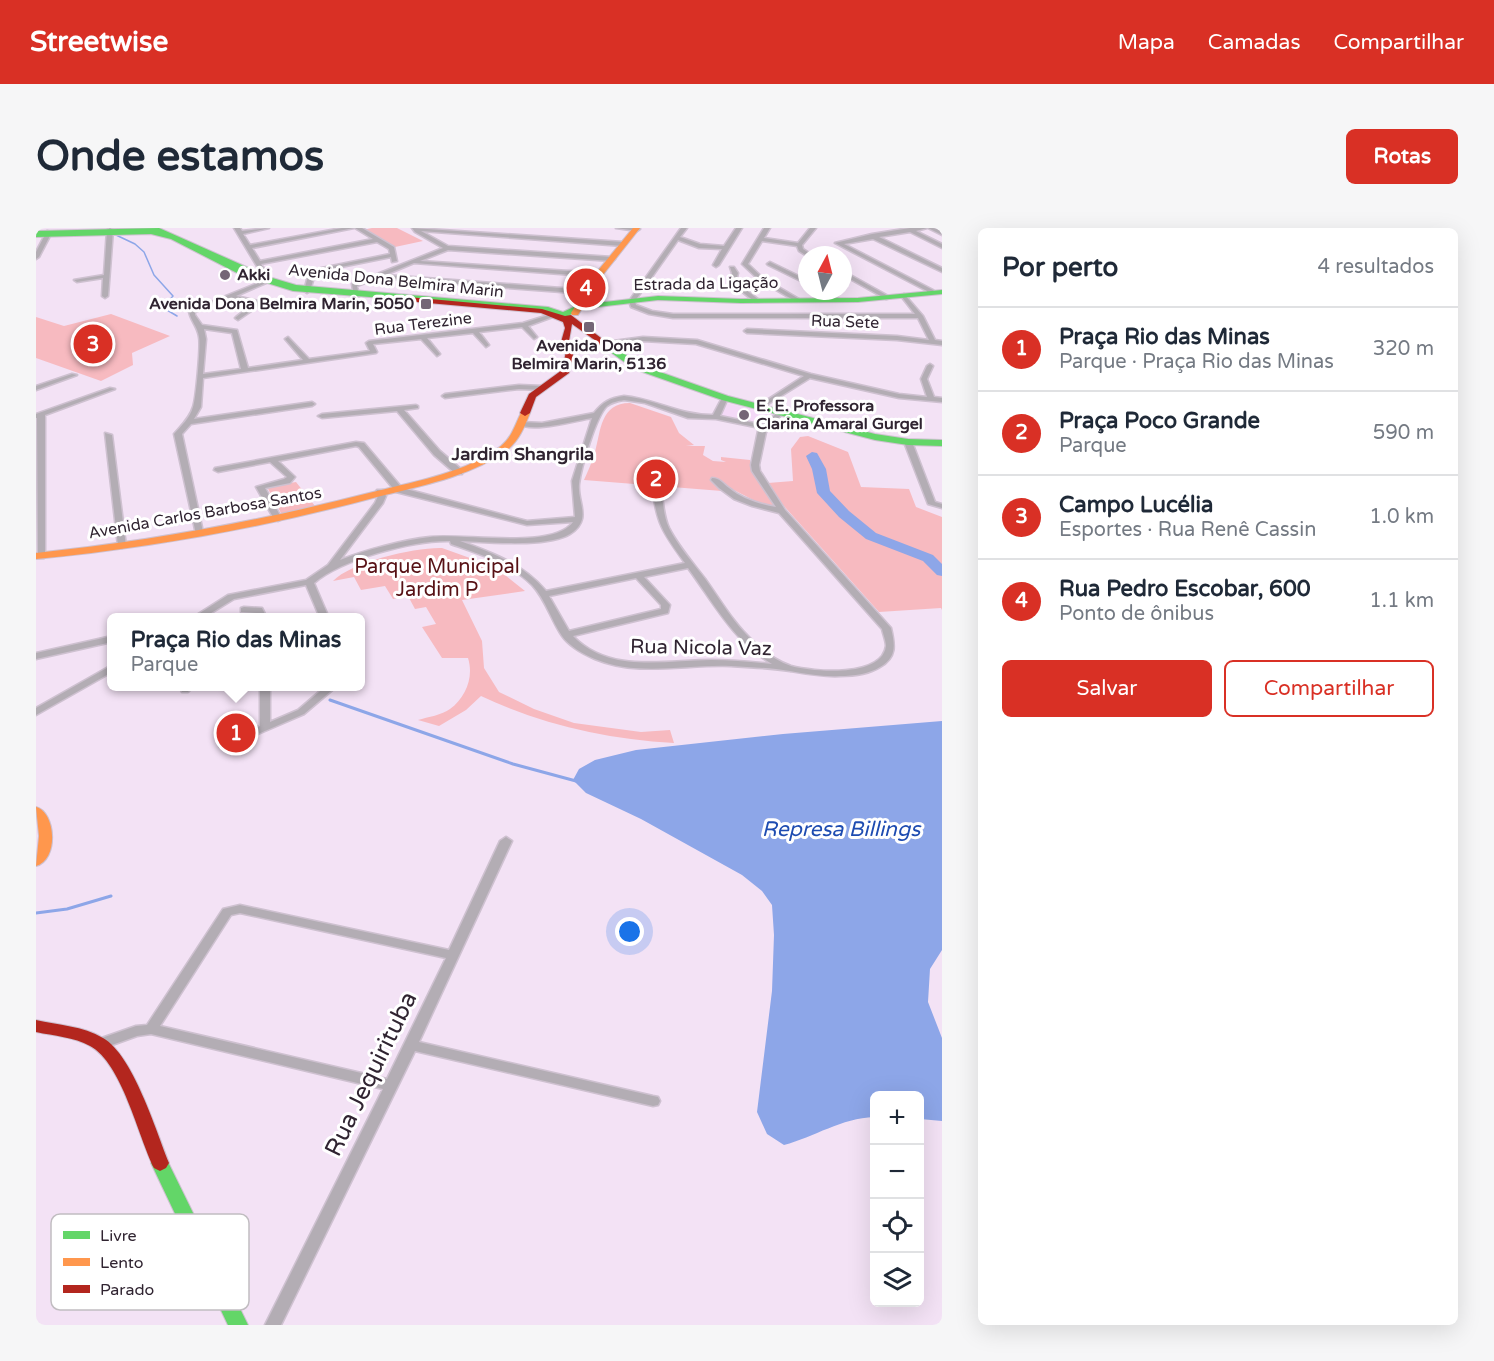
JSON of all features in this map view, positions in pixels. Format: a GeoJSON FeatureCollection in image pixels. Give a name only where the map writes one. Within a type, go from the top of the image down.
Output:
{"type":"FeatureCollection","features":[{"type":"Feature","properties":{"kind":"main road","name":"Avenida Dona Belmira Marin"},"geometry":{"type":"LineString","coordinates":[[42,234],[146,229],[168,233],[262,275],[308,290],[566,316]]}},
{"type":"Feature","properties":{"kind":"main road"},"geometry":{"type":"LineString","coordinates":[[599,344],[570,352],[565,342],[566,316],[588,292],[637,229]]}},
{"type":"Feature","properties":{"kind":"main road","name":"Estrada da Ligação"},"geometry":{"type":"LineString","coordinates":[[852,299],[888,298],[933,292]]}},
{"type":"Feature","properties":{"kind":"main road","name":"Estrada da Ligação"},"geometry":{"type":"LineString","coordinates":[[566,316],[632,301],[669,298],[797,300]]}},
{"type":"Feature","properties":{"kind":"main road"},"geometry":{"type":"LineString","coordinates":[[566,316],[590,332],[604,349],[616,353],[637,367],[725,398],[852,432],[908,442],[942,443]]}},
{"type":"Feature","properties":{"kind":"main road","name":"Avenida Carlos Barbosa Santos"},"geometry":{"type":"LineString","coordinates":[[38,556],[122,546],[315,512],[380,492],[459,472],[505,447],[518,434],[527,404],[542,387],[562,376],[570,352]]}},
{"type":"Feature","properties":{"kind":"main road"},"geometry":{"type":"LineString","coordinates":[[36,811],[46,829],[48,839],[46,848],[36,861]]}},
{"type":"Feature","properties":{"kind":"main road"},"geometry":{"type":"LineString","coordinates":[[36,1026],[101,1044],[111,1053],[119,1066],[184,1214]]}},
{"type":"Feature","properties":{"kind":"main road"},"geometry":{"type":"LineString","coordinates":[[231,1310],[238,1325]]}},
{"type":"Feature","properties":{"kind":"street"},"geometry":{"type":"LineString","coordinates":[[262,275],[239,230],[266,228]]}},
{"type":"Feature","properties":{"kind":"street"},"geometry":{"type":"LineString","coordinates":[[323,228],[334,231]]}},
{"type":"Feature","properties":{"kind":"street"},"geometry":{"type":"LineString","coordinates":[[249,247],[351,228]]}},
{"type":"Feature","properties":{"kind":"street"},"geometry":{"type":"LineString","coordinates":[[358,228],[392,248],[398,268]]}},
{"type":"Feature","properties":{"kind":"street"},"geometry":{"type":"LineString","coordinates":[[619,228],[637,229]]}},
{"type":"Feature","properties":{"kind":"street"},"geometry":{"type":"LineString","coordinates":[[684,228],[632,301],[633,306],[673,316],[920,316]]}},
{"type":"Feature","properties":{"kind":"street"},"geometry":{"type":"LineString","coordinates":[[716,265],[739,228]]}},
{"type":"Feature","properties":{"kind":"street"},"geometry":{"type":"LineString","coordinates":[[767,228],[745,262],[747,268],[797,300]]}},
{"type":"Feature","properties":{"kind":"street"},"geometry":{"type":"LineString","coordinates":[[761,239],[799,245],[813,228]]}},
{"type":"Feature","properties":{"kind":"street"},"geometry":{"type":"LineString","coordinates":[[924,228],[865,235],[838,243],[933,292],[942,285]]}},
{"type":"Feature","properties":{"kind":"street"},"geometry":{"type":"LineString","coordinates":[[931,228],[942,233]]}},
{"type":"Feature","properties":{"kind":"street"},"geometry":{"type":"LineString","coordinates":[[412,229],[624,244]]}},
{"type":"Feature","properties":{"kind":"street"},"geometry":{"type":"LineString","coordinates":[[412,229],[447,248],[612,259]]}},
{"type":"Feature","properties":{"kind":"street"},"geometry":{"type":"LineString","coordinates":[[909,230],[942,246]]}},
{"type":"Feature","properties":{"kind":"street"},"geometry":{"type":"LineString","coordinates":[[105,296],[110,231]]}},
{"type":"Feature","properties":{"kind":"street"},"geometry":{"type":"LineString","coordinates":[[36,257],[42,234]]}},
{"type":"Feature","properties":{"kind":"street"},"geometry":{"type":"LineString","coordinates":[[865,235],[942,270]]}},
{"type":"Feature","properties":{"kind":"street"},"geometry":{"type":"LineString","coordinates":[[678,238],[699,246],[726,248]]}},
{"type":"Feature","properties":{"kind":"street"},"geometry":{"type":"LineString","coordinates":[[199,532],[178,438],[180,430],[189,422],[197,407],[204,339],[192,311],[229,296],[262,275],[378,240]]}},
{"type":"Feature","properties":{"kind":"street"},"geometry":{"type":"LineString","coordinates":[[356,295],[355,283],[416,262],[447,248]]}},
{"type":"Feature","properties":{"kind":"street"},"geometry":{"type":"LineString","coordinates":[[308,290],[311,276],[319,270],[393,255]]}},
{"type":"Feature","properties":{"kind":"street"},"geometry":{"type":"LineString","coordinates":[[416,262],[599,275]]}},
{"type":"Feature","properties":{"kind":"street"},"geometry":{"type":"LineString","coordinates":[[770,264],[798,278]]}},
{"type":"Feature","properties":{"kind":"street"},"geometry":{"type":"LineString","coordinates":[[732,268],[735,273],[733,282],[757,301]]}},
{"type":"Feature","properties":{"kind":"street"},"geometry":{"type":"LineString","coordinates":[[77,280],[106,276]]}},
{"type":"Feature","properties":{"kind":"street"},"geometry":{"type":"LineString","coordinates":[[378,276],[588,292]]}},
{"type":"Feature","properties":{"kind":"street"},"geometry":{"type":"LineString","coordinates":[[852,278],[888,298]]}},
{"type":"Feature","properties":{"kind":"street"},"geometry":{"type":"LineString","coordinates":[[229,296],[270,305]]}},
{"type":"Feature","properties":{"kind":"street"},"geometry":{"type":"LineString","coordinates":[[904,296],[920,316],[933,342]]}},
{"type":"Feature","properties":{"kind":"street"},"geometry":{"type":"LineString","coordinates":[[238,318],[258,303]]}},
{"type":"Feature","properties":{"kind":"street","name":"Rua Terezine"},"geometry":{"type":"LineString","coordinates":[[199,377],[374,352],[369,343],[524,325],[566,316]]}},
{"type":"Feature","properties":{"kind":"street"},"geometry":{"type":"LineString","coordinates":[[524,325],[534,337]]}},
{"type":"Feature","properties":{"kind":"street"},"geometry":{"type":"LineString","coordinates":[[200,327],[232,330],[236,333],[245,371]]}},
{"type":"Feature","properties":{"kind":"street"},"geometry":{"type":"LineString","coordinates":[[475,331],[486,345]]}},
{"type":"Feature","properties":{"kind":"street","name":"Rua Sete"},"geometry":{"type":"LineString","coordinates":[[747,331],[942,343]]}},
{"type":"Feature","properties":{"kind":"street"},"geometry":{"type":"LineString","coordinates":[[423,337],[437,354]]}},
{"type":"Feature","properties":{"kind":"street"},"geometry":{"type":"LineString","coordinates":[[288,339],[308,362]]}},
{"type":"Feature","properties":{"kind":"street"},"geometry":{"type":"LineString","coordinates":[[599,344],[643,339],[697,342],[809,376],[891,394],[942,400]]}},
{"type":"Feature","properties":{"kind":"street"},"geometry":{"type":"LineString","coordinates":[[930,366],[924,379],[933,400]]}},
{"type":"Feature","properties":{"kind":"street"},"geometry":{"type":"LineString","coordinates":[[36,388],[74,375]]}},
{"type":"Feature","properties":{"kind":"street"},"geometry":{"type":"LineString","coordinates":[[760,407],[809,376]]}},
{"type":"Feature","properties":{"kind":"street"},"geometry":{"type":"LineString","coordinates":[[445,396],[519,387],[542,387]]}},
{"type":"Feature","properties":{"kind":"street"},"geometry":{"type":"LineString","coordinates":[[38,556],[39,415],[112,389]]}},
{"type":"Feature","properties":{"kind":"street"},"geometry":{"type":"LineString","coordinates":[[204,613],[231,597],[309,582],[332,566],[361,555],[442,538],[507,541],[541,539],[570,530],[576,526],[579,505],[575,483],[597,415],[605,403],[626,398],[689,416],[716,417],[764,427],[781,412]]}},
{"type":"Feature","properties":{"kind":"street"},"geometry":{"type":"LineString","coordinates":[[716,417],[725,398]]}},
{"type":"Feature","properties":{"kind":"street"},"geometry":{"type":"LineString","coordinates":[[189,422],[312,404]]}},
{"type":"Feature","properties":{"kind":"street"},"geometry":{"type":"LineString","coordinates":[[322,416],[416,407]]}},
{"type":"Feature","properties":{"kind":"street"},"geometry":{"type":"LineString","coordinates":[[399,409],[427,443],[459,472]]}},
{"type":"Feature","properties":{"kind":"street"},"geometry":{"type":"LineString","coordinates":[[521,424],[542,425],[597,415]]}},
{"type":"Feature","properties":{"kind":"street","name":"Rua Nicola Vaz"},"geometry":{"type":"LineString","coordinates":[[442,538],[505,562],[530,579],[544,594],[566,635],[575,644],[594,656],[626,666],[710,663],[827,674],[865,671],[886,656],[890,642],[886,628],[782,511],[758,477],[755,468],[759,440],[764,427]]}},
{"type":"Feature","properties":{"kind":"street"},"geometry":{"type":"LineString","coordinates":[[108,435],[122,546]]}},
{"type":"Feature","properties":{"kind":"street"},"geometry":{"type":"LineString","coordinates":[[908,442],[932,504],[942,506]]}},
{"type":"Feature","properties":{"kind":"street"},"geometry":{"type":"LineString","coordinates":[[218,470],[356,444],[361,445],[398,488],[416,496],[523,522],[543,523],[577,519]]}},
{"type":"Feature","properties":{"kind":"street"},"geometry":{"type":"LineString","coordinates":[[272,460],[291,477],[287,481],[260,487],[278,519]]}},
{"type":"Feature","properties":{"kind":"street"},"geometry":{"type":"LineString","coordinates":[[715,480],[722,488],[747,502],[782,511]]}},
{"type":"Feature","properties":{"kind":"street"},"geometry":{"type":"LineString","coordinates":[[656,485],[660,518],[674,544],[736,630],[761,653],[792,669]]}},
{"type":"Feature","properties":{"kind":"street"},"geometry":{"type":"LineString","coordinates":[[332,566],[379,503],[382,496],[380,492]]}},
{"type":"Feature","properties":{"kind":"street"},"geometry":{"type":"LineString","coordinates":[[544,594],[690,565]]}},
{"type":"Feature","properties":{"kind":"street"},"geometry":{"type":"LineString","coordinates":[[566,635],[665,611],[666,605],[638,575]]}},
{"type":"Feature","properties":{"kind":"street"},"geometry":{"type":"LineString","coordinates":[[309,582],[323,613]]}},
{"type":"Feature","properties":{"kind":"street"},"geometry":{"type":"LineString","coordinates":[[244,610],[258,609],[260,613]]}},
{"type":"Feature","properties":{"kind":"street"},"geometry":{"type":"LineString","coordinates":[[36,656],[107,640]]}},
{"type":"Feature","properties":{"kind":"street"},"geometry":{"type":"LineString","coordinates":[[36,712],[107,670]]}},
{"type":"Feature","properties":{"kind":"street"},"geometry":{"type":"LineString","coordinates":[[260,728],[265,691]]}},
{"type":"Feature","properties":{"kind":"street"},"geometry":{"type":"LineString","coordinates":[[224,744],[301,712],[328,691]]}},
{"type":"Feature","properties":{"kind":"street","name":"Rua Jequirituba"},"geometry":{"type":"LineString","coordinates":[[273,1325],[411,1045],[506,841]]}},
{"type":"Feature","properties":{"kind":"street"},"geometry":{"type":"LineString","coordinates":[[151,1029],[227,912],[231,910],[240,909],[453,955]]}},
{"type":"Feature","properties":{"kind":"street"},"geometry":{"type":"LineString","coordinates":[[101,1044],[136,1031],[151,1029],[390,1085]]}},
{"type":"Feature","properties":{"kind":"street"},"geometry":{"type":"LineString","coordinates":[[411,1045],[652,1101]]}},
{"type":"Feature","properties":{"kind":"shaded area","name":"E. E. Professora Clarina Amaral Gurgel"},"geometry":{"type":"Polygon","coordinates":[[[725,403],[773,414],[761,425],[716,416],[725,403]]]}},
{"type":"Feature","properties":{"kind":"green space"},"geometry":{"type":"Polygon","coordinates":[[[397,228],[423,241],[395,247],[363,230],[397,228]]]}},
{"type":"Feature","properties":{"kind":"green space"},"geometry":{"type":"Polygon","coordinates":[[[111,314],[170,336],[132,353],[133,365],[101,381],[36,358],[36,317],[64,326],[111,314]]]}},
{"type":"Feature","properties":{"kind":"green space"},"geometry":{"type":"Polygon","coordinates":[[[630,403],[671,417],[679,433],[694,445],[686,446],[705,446],[703,455],[713,461],[726,462],[721,460],[721,457],[750,460],[751,467],[777,507],[761,504],[730,488],[722,491],[584,480],[607,413],[620,404],[630,403]]]}},
{"type":"Feature","properties":{"kind":"green space"},"geometry":{"type":"Polygon","coordinates":[[[808,436],[848,452],[861,487],[909,489],[916,507],[942,517],[942,610],[941,608],[879,612],[783,505],[768,483],[793,481],[791,449],[800,437],[808,436]]]}},
{"type":"Feature","properties":{"kind":"green space"},"geometry":{"type":"Polygon","coordinates":[[[296,482],[315,506],[282,515],[267,487],[296,482]]]}},
{"type":"Feature","properties":{"kind":"green space","name":"Parque Municipal Jardim P"},"geometry":{"type":"Polygon","coordinates":[[[442,548],[495,567],[525,591],[462,600],[482,641],[484,668],[499,692],[534,709],[574,723],[641,732],[670,730],[674,743],[624,738],[575,729],[528,715],[481,696],[466,710],[439,726],[418,720],[447,711],[456,704],[464,693],[469,679],[468,658],[442,658],[422,627],[436,624],[426,607],[415,609],[408,596],[393,599],[385,586],[361,590],[354,577],[333,581],[354,568],[384,557],[417,550],[442,548]]]}},
{"type":"Feature","properties":{"kind":"water","name":"Represa Billings"},"geometry":{"type":"Polygon","coordinates":[[[942,721],[942,950],[930,969],[928,1002],[942,1038],[942,1121],[924,1119],[924,1091],[870,1091],[870,1117],[839,1124],[784,1145],[767,1134],[757,1112],[772,991],[774,935],[772,905],[762,891],[742,875],[641,819],[586,793],[573,780],[579,769],[595,760],[636,750],[783,734],[942,721]]]}},
{"type":"Feature","properties":{"kind":"waterway"},"geometry":{"type":"LineString","coordinates":[[116,235],[135,244],[144,252],[154,275],[173,296],[168,302],[167,310],[177,316]]}},
{"type":"Feature","properties":{"kind":"waterway"},"geometry":{"type":"LineString","coordinates":[[812,456],[819,469],[823,491]]}},
{"type":"Feature","properties":{"kind":"waterway"},"geometry":{"type":"LineString","coordinates":[[824,493],[844,514],[871,536],[928,558],[942,572]]}},
{"type":"Feature","properties":{"kind":"waterway"},"geometry":{"type":"LineString","coordinates":[[330,700],[513,764],[576,781]]}},
{"type":"Feature","properties":{"kind":"waterway"},"geometry":{"type":"LineString","coordinates":[[36,913],[67,909],[111,896]]}},
{"type":"Feature","properties":{"kind":"traffic: fast"},"geometry":{"type":"LineString","coordinates":[[36,233],[156,229],[266,279],[296,287],[548,309],[568,317]]}},
{"type":"Feature","properties":{"kind":"traffic: fast"},"geometry":{"type":"LineString","coordinates":[[36,235],[151,232],[173,238],[244,273],[293,289],[397,298]]}},
{"type":"Feature","properties":{"kind":"traffic: fast"},"geometry":{"type":"LineString","coordinates":[[560,317],[578,307],[658,298],[741,301],[858,300],[942,292]]}},
{"type":"Feature","properties":{"kind":"traffic: fast"},"geometry":{"type":"LineString","coordinates":[[601,341],[637,367],[725,398],[875,437],[908,442],[942,443]]}},
{"type":"Feature","properties":{"kind":"traffic: fast"},"geometry":{"type":"LineString","coordinates":[[160,1163],[185,1214]]}},
{"type":"Feature","properties":{"kind":"traffic: fast"},"geometry":{"type":"LineString","coordinates":[[231,1310],[238,1325]]}},
{"type":"Feature","properties":{"kind":"traffic: slow"},"geometry":{"type":"LineString","coordinates":[[575,313],[599,275],[637,228]]}},
{"type":"Feature","properties":{"kind":"traffic: slow"},"geometry":{"type":"LineString","coordinates":[[36,556],[125,546],[259,523],[420,483],[475,464],[505,447],[516,436],[525,413]]}},
{"type":"Feature","properties":{"kind":"traffic: slow"},"geometry":{"type":"LineString","coordinates":[[36,811],[46,836],[44,849],[36,861]]}},
{"type":"Feature","properties":{"kind":"traffic: jam"},"geometry":{"type":"LineString","coordinates":[[397,298],[542,311],[568,323],[565,342],[569,345],[579,349],[588,349],[601,341],[568,317]]}},
{"type":"Feature","properties":{"kind":"traffic: jam"},"geometry":{"type":"LineString","coordinates":[[525,413],[532,396],[566,371],[571,346]]}},
{"type":"Feature","properties":{"kind":"traffic: jam"},"geometry":{"type":"LineString","coordinates":[[36,1026],[85,1037],[99,1043],[108,1052],[126,1080],[160,1163]]}},
{"type":"Feature","properties":{"kind":"place","name":"Akki"},"geometry":{"type":"Point","coordinates":[225,275]}},
{"type":"Feature","properties":{"kind":"place","name":"Rua Pedro Escobar, 600"},"geometry":{"type":"Point","coordinates":[586,288]}},
{"type":"Feature","properties":{"kind":"place","name":"Avenida Dona Belmira Marin, 5050"},"geometry":{"type":"Point","coordinates":[426,304]}},
{"type":"Feature","properties":{"kind":"place","name":"Avenida Dona Belmira Marin, 5136"},"geometry":{"type":"Point","coordinates":[589,327]}},
{"type":"Feature","properties":{"kind":"place","name":"Campo Lucélia"},"geometry":{"type":"Point","coordinates":[93,344]}},
{"type":"Feature","properties":{"kind":"place","name":"E. E. Professora Clarina Amaral Gurgel"},"geometry":{"type":"Point","coordinates":[744,415]}},
{"type":"Feature","properties":{"kind":"place","name":"Praça Poco Grande"},"geometry":{"type":"Point","coordinates":[656,479]}},
{"type":"Feature","properties":{"kind":"place","name":"Praça Rio das Minas"},"geometry":{"type":"Point","coordinates":[236,733]}},
{"type":"Feature","properties":{"kind":"district","name":"Jardim Shangrila"},"geometry":{"type":"Point","coordinates":[523,454]}}]}
